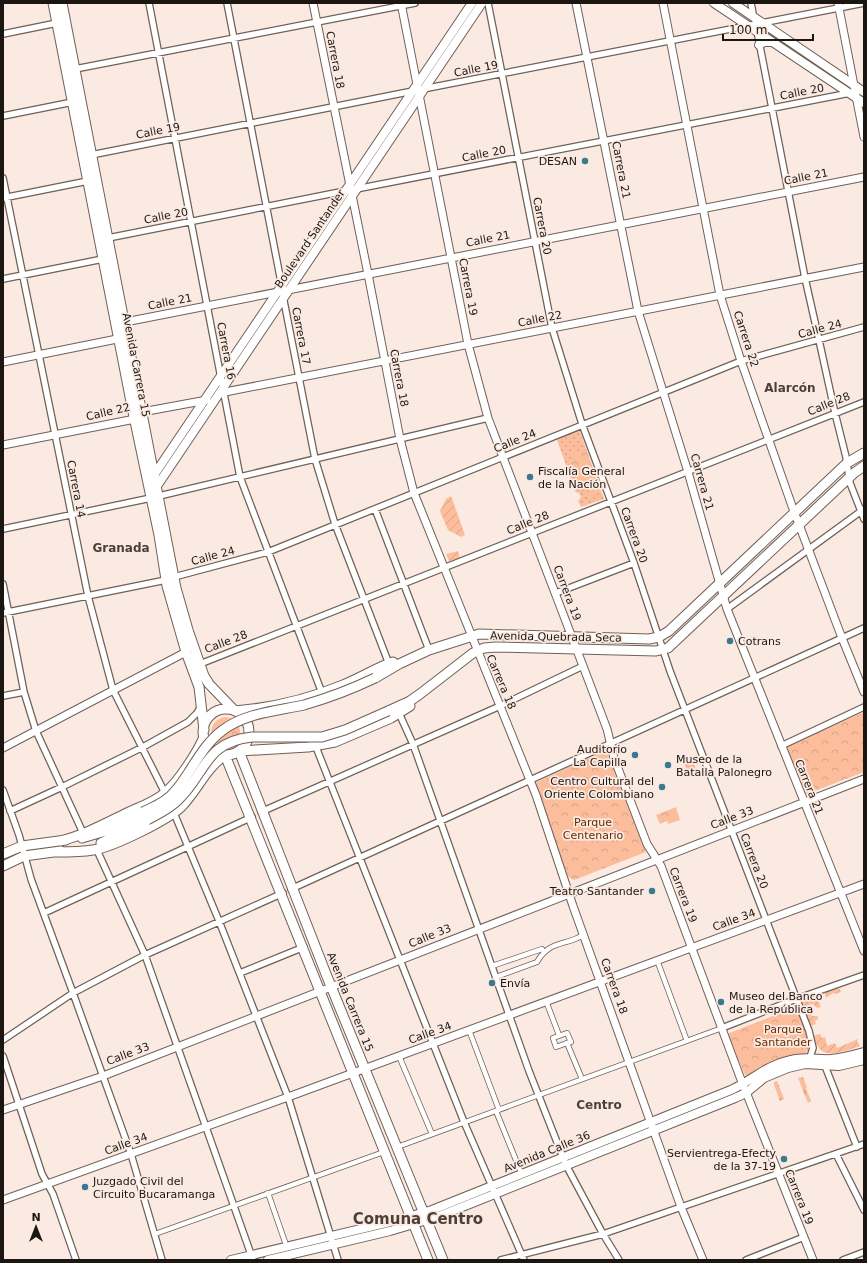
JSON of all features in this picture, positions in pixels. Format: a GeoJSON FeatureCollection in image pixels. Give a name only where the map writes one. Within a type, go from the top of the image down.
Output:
{"type":"FeatureCollection","features":[{"type":"Feature","properties":{"kind":"main road","name":"Avenida Carrera 15"},"geometry":{"type":"LineString","coordinates":[[53,3],[103,259],[120,323]]}},
{"type":"Feature","properties":{"kind":"main road","name":"Avenida Carrera 15"},"geometry":{"type":"LineString","coordinates":[[62,3],[108,238],[120,323],[153,485],[160,542],[170,579],[204,676],[209,684],[235,711]]}},
{"type":"Feature","properties":{"kind":"main road","name":"Boulevard Santander"},"geometry":{"type":"LineString","coordinates":[[418,90],[472,3]]}},
{"type":"Feature","properties":{"kind":"main road","name":"Boulevard Santander"},"geometry":{"type":"LineString","coordinates":[[153,485],[221,393],[283,291],[350,190],[418,90],[482,3]]}},
{"type":"Feature","properties":{"kind":"main road"},"geometry":{"type":"LineString","coordinates":[[714,3],[755,24],[858,92],[864,103]]}},
{"type":"Feature","properties":{"kind":"main road"},"geometry":{"type":"LineString","coordinates":[[733,3],[772,42],[858,92]]}},
{"type":"Feature","properties":{"kind":"main road"},"geometry":{"type":"LineString","coordinates":[[759,45],[764,42],[772,42]]}},
{"type":"Feature","properties":{"kind":"main road","name":"Boulevard Santander"},"geometry":{"type":"LineString","coordinates":[[154,475],[204,400],[283,291]]}},
{"type":"Feature","properties":{"kind":"main road","name":"Avenida Carrera 15"},"geometry":{"type":"LineString","coordinates":[[138,415],[154,475],[153,485]]}},
{"type":"Feature","properties":{"kind":"main road"},"geometry":{"type":"LineString","coordinates":[[659,637],[669,631],[847,463],[864,453]]}},
{"type":"Feature","properties":{"kind":"main road"},"geometry":{"type":"LineString","coordinates":[[663,650],[671,645],[849,477],[864,466]]}},
{"type":"Feature","properties":{"kind":"main road","name":"Avenida Carrera 15"},"geometry":{"type":"LineString","coordinates":[[170,579],[171,602],[198,687],[204,734]]}},
{"type":"Feature","properties":{"kind":"main road","name":"Avenida Quebrada Seca"},"geometry":{"type":"LineString","coordinates":[[95,847],[145,816],[176,791],[215,737],[232,724],[252,716],[301,705],[354,688],[375,678],[398,664],[429,650],[470,636],[485,634],[649,639],[659,637]]}},
{"type":"Feature","properties":{"kind":"main road","name":"Avenida Quebrada Seca"},"geometry":{"type":"LineString","coordinates":[[84,836],[109,830],[145,816],[162,812],[178,800],[208,759],[226,744],[252,737],[322,738],[345,730],[409,706],[429,687],[477,651],[484,648],[663,650]]}},
{"type":"Feature","properties":{"kind":"main road"},"geometry":{"type":"LineString","coordinates":[[235,711],[271,706],[322,693],[389,664],[429,650]]}},
{"type":"Feature","properties":{"kind":"main road"},"geometry":{"type":"LineString","coordinates":[[239,751],[247,742],[249,730],[245,718],[235,711],[228,709],[214,713],[205,723],[204,734],[207,744],[218,753],[225,755],[239,751],[316,746],[343,740],[395,711]]}},
{"type":"Feature","properties":{"kind":"main road"},"geometry":{"type":"LineString","coordinates":[[3,854],[22,846],[84,836],[150,802],[165,793],[176,782],[204,734]]}},
{"type":"Feature","properties":{"kind":"main road","name":"Avenida Carrera 15"},"geometry":{"type":"LineString","coordinates":[[239,751],[261,812],[304,947],[320,991],[428,1260]]}},
{"type":"Feature","properties":{"kind":"main road","name":"Avenida Carrera 15"},"geometry":{"type":"LineString","coordinates":[[225,755],[252,817],[331,987],[443,1260]]}},
{"type":"Feature","properties":{"kind":"main road"},"geometry":{"type":"LineString","coordinates":[[3,866],[24,856],[95,847],[125,839],[174,813],[189,798],[211,766],[225,755]]}},
{"type":"Feature","properties":{"kind":"main road","name":"Avenida Calle 36"},"geometry":{"type":"LineString","coordinates":[[493,1190],[563,1157],[742,1084],[772,1066],[791,1060],[810,1057],[830,1059],[864,1052]]}},
{"type":"Feature","properties":{"kind":"main road","name":"Avenida Calle 36"},"geometry":{"type":"LineString","coordinates":[[268,1260],[334,1244],[426,1216],[493,1190],[566,1165],[735,1098],[746,1093],[764,1078],[788,1068],[806,1064],[839,1066],[864,1060]]}},
{"type":"Feature","properties":{"kind":"main road","name":"Avenida Calle 36"},"geometry":{"type":"LineString","coordinates":[[231,1260],[252,1258],[331,1236],[412,1220]]}},
{"type":"Feature","properties":{"kind":"street","name":"Carrera 16"},"geometry":{"type":"LineString","coordinates":[[149,3],[221,376],[221,393],[240,477],[322,693]]}},
{"type":"Feature","properties":{"kind":"street","name":"Carrera 17"},"geometry":{"type":"LineString","coordinates":[[226,3],[315,459],[335,524],[389,664]]}},
{"type":"Feature","properties":{"kind":"street","name":"Carrera 18"},"geometry":{"type":"LineString","coordinates":[[313,3],[400,439],[414,493],[470,636],[530,780],[583,935],[681,1207],[703,1260]]}},
{"type":"Feature","properties":{"kind":"street"},"geometry":{"type":"LineString","coordinates":[[75,69],[317,22],[401,4],[414,3]]}},
{"type":"Feature","properties":{"kind":"street","name":"Carrera 20"},"geometry":{"type":"LineString","coordinates":[[488,3],[552,328],[558,350],[582,424],[634,563],[684,711],[813,1043],[813,1050],[810,1057]]}},
{"type":"Feature","properties":{"kind":"street","name":"Carrera 21"},"geometry":{"type":"LineString","coordinates":[[576,3],[638,311],[688,472],[719,583],[727,609],[754,678],[864,951]]}},
{"type":"Feature","properties":{"kind":"street","name":"Carrera 22"},"geometry":{"type":"LineString","coordinates":[[663,3],[720,295],[741,361],[795,513],[864,692]]}},
{"type":"Feature","properties":{"kind":"street"},"geometry":{"type":"LineString","coordinates":[[751,3],[805,278],[849,477],[862,509],[864,519]]}},
{"type":"Feature","properties":{"kind":"street","name":"Calle 19"},"geometry":{"type":"LineString","coordinates":[[91,155],[671,41],[838,6],[864,3]]}},
{"type":"Feature","properties":{"kind":"street","name":"Carrera 19"},"geometry":{"type":"LineString","coordinates":[[401,4],[468,344],[488,418],[584,666],[607,730],[614,758],[647,844],[661,866],[742,1084],[813,1260]]}},
{"type":"Feature","properties":{"kind":"street"},"geometry":{"type":"LineString","coordinates":[[838,6],[858,92],[864,137]]}},
{"type":"Feature","properties":{"kind":"street"},"geometry":{"type":"LineString","coordinates":[[3,34],[57,23]]}},
{"type":"Feature","properties":{"kind":"street","name":"Calle 20"},"geometry":{"type":"LineString","coordinates":[[108,238],[858,92]]}},
{"type":"Feature","properties":{"kind":"street"},"geometry":{"type":"LineString","coordinates":[[3,116],[73,102]]}},
{"type":"Feature","properties":{"kind":"street","name":"Calle 21"},"geometry":{"type":"LineString","coordinates":[[120,323],[864,177]]}},
{"type":"Feature","properties":{"kind":"street","name":"Carrera 14"},"geometry":{"type":"LineString","coordinates":[[3,178],[5,197],[23,275],[88,596],[113,690],[165,793]]}},
{"type":"Feature","properties":{"kind":"street"},"geometry":{"type":"LineString","coordinates":[[5,197],[88,181]]}},
{"type":"Feature","properties":{"kind":"street"},"geometry":{"type":"LineString","coordinates":[[3,279],[103,259]]}},
{"type":"Feature","properties":{"kind":"street","name":"Calle 22"},"geometry":{"type":"LineString","coordinates":[[3,445],[55,435],[204,400],[221,393],[864,267]]}},
{"type":"Feature","properties":{"kind":"street","name":"Calle 24"},"geometry":{"type":"LineString","coordinates":[[6,612],[170,579],[268,552],[741,361],[864,327]]}},
{"type":"Feature","properties":{"kind":"street"},"geometry":{"type":"LineString","coordinates":[[3,362],[123,338]]}},
{"type":"Feature","properties":{"kind":"street","name":"Calle 28"},"geometry":{"type":"LineString","coordinates":[[200,664],[864,402]]}},
{"type":"Feature","properties":{"kind":"street"},"geometry":{"type":"LineString","coordinates":[[3,529],[155,497],[488,418]]}},
{"type":"Feature","properties":{"kind":"street"},"geometry":{"type":"LineString","coordinates":[[375,509],[429,650]]}},
{"type":"Feature","properties":{"kind":"street"},"geometry":{"type":"LineString","coordinates":[[727,609],[809,550],[862,509]]}},
{"type":"Feature","properties":{"kind":"street"},"geometry":{"type":"LineString","coordinates":[[556,593],[634,563]]}},
{"type":"Feature","properties":{"kind":"street"},"geometry":{"type":"LineString","coordinates":[[3,584],[6,612],[24,692],[36,731],[84,836]]}},
{"type":"Feature","properties":{"kind":"street"},"geometry":{"type":"LineString","coordinates":[[3,1040],[73,993],[145,955],[864,628]]}},
{"type":"Feature","properties":{"kind":"street"},"geometry":{"type":"LineString","coordinates":[[3,748],[186,652]]}},
{"type":"Feature","properties":{"kind":"street"},"geometry":{"type":"LineString","coordinates":[[261,812],[500,706],[584,666]]}},
{"type":"Feature","properties":{"kind":"street"},"geometry":{"type":"LineString","coordinates":[[3,696],[24,692]]}},
{"type":"Feature","properties":{"kind":"street"},"geometry":{"type":"LineString","coordinates":[[10,811],[143,747],[188,722],[197,713],[201,706]]}},
{"type":"Feature","properties":{"kind":"street"},"geometry":{"type":"LineString","coordinates":[[781,746],[864,708]]}},
{"type":"Feature","properties":{"kind":"street"},"geometry":{"type":"LineString","coordinates":[[395,711],[413,744],[509,1015],[566,1165],[603,1234],[619,1260]]}},
{"type":"Feature","properties":{"kind":"street"},"geometry":{"type":"LineString","coordinates":[[316,746],[464,1122],[522,1258]]}},
{"type":"Feature","properties":{"kind":"street","name":"Calle 33"},"geometry":{"type":"LineString","coordinates":[[3,1110],[103,1076],[864,779]]}},
{"type":"Feature","properties":{"kind":"street"},"geometry":{"type":"LineString","coordinates":[[3,790],[22,846],[29,875],[73,993],[130,1154],[162,1260]]}},
{"type":"Feature","properties":{"kind":"street"},"geometry":{"type":"LineString","coordinates":[[174,813],[240,973],[288,1097],[338,1260]]}},
{"type":"Feature","properties":{"kind":"street"},"geometry":{"type":"LineString","coordinates":[[44,913],[252,817]]}},
{"type":"Feature","properties":{"kind":"street"},"geometry":{"type":"LineString","coordinates":[[95,847],[145,955],[252,1258]]}},
{"type":"Feature","properties":{"kind":"street","name":"Calle 34"},"geometry":{"type":"LineString","coordinates":[[3,1200],[288,1097],[864,884]]}},
{"type":"Feature","properties":{"kind":"street"},"geometry":{"type":"LineString","coordinates":[[496,977],[537,962],[541,956],[553,946],[583,935]]}},
{"type":"Feature","properties":{"kind":"street"},"geometry":{"type":"LineString","coordinates":[[240,973],[304,947]]}},
{"type":"Feature","properties":{"kind":"street"},"geometry":{"type":"LineString","coordinates":[[492,966],[542,949]]}},
{"type":"Feature","properties":{"kind":"street"},"geometry":{"type":"LineString","coordinates":[[657,960],[687,1041]]}},
{"type":"Feature","properties":{"kind":"street"},"geometry":{"type":"LineString","coordinates":[[400,1146],[864,975]]}},
{"type":"Feature","properties":{"kind":"street"},"geometry":{"type":"LineString","coordinates":[[546,1001],[559,1035]]}},
{"type":"Feature","properties":{"kind":"street"},"geometry":{"type":"LineString","coordinates":[[469,1030],[520,1170]]}},
{"type":"Feature","properties":{"kind":"street"},"geometry":{"type":"LineString","coordinates":[[567,1033],[571,1042],[567,1043],[556,1047],[553,1038],[567,1033]]}},
{"type":"Feature","properties":{"kind":"street"},"geometry":{"type":"LineString","coordinates":[[567,1043],[582,1079]]}},
{"type":"Feature","properties":{"kind":"street"},"geometry":{"type":"LineString","coordinates":[[3,1056],[42,1174],[53,1194],[76,1260]]}},
{"type":"Feature","properties":{"kind":"street"},"geometry":{"type":"LineString","coordinates":[[399,1056],[432,1134]]}},
{"type":"Feature","properties":{"kind":"street"},"geometry":{"type":"LineString","coordinates":[[825,1066],[857,1147]]}},
{"type":"Feature","properties":{"kind":"street"},"geometry":{"type":"LineString","coordinates":[[501,1260],[522,1258],[603,1234],[864,1144]]}},
{"type":"Feature","properties":{"kind":"street"},"geometry":{"type":"LineString","coordinates":[[155,1234],[381,1153]]}},
{"type":"Feature","properties":{"kind":"street"},"geometry":{"type":"LineString","coordinates":[[836,1154],[864,1210]]}},
{"type":"Feature","properties":{"kind":"street"},"geometry":{"type":"LineString","coordinates":[[268,1193],[285,1242]]}},
{"type":"Feature","properties":{"kind":"street"},"geometry":{"type":"LineString","coordinates":[[746,1260],[804,1237]]}},
{"type":"Feature","properties":{"kind":"street"},"geometry":{"type":"LineString","coordinates":[[843,1260],[864,1252]]}},
{"type":"Feature","properties":{"kind":"green space"},"geometry":{"type":"Polygon","coordinates":[[[579,429],[604,499],[581,507],[578,501],[581,497],[578,492],[576,493],[557,440],[579,429]]]}},
{"type":"Feature","properties":{"kind":"green space"},"geometry":{"type":"Polygon","coordinates":[[[586,450],[601,492],[586,496],[583,494],[581,488],[579,488],[578,477],[574,473],[574,467],[569,465],[568,462],[572,454],[586,450]]]}},
{"type":"Feature","properties":{"kind":"green space"},"geometry":{"type":"Polygon","coordinates":[[[451,496],[465,535],[461,537],[448,530],[440,511],[446,499],[451,496]]]}},
{"type":"Feature","properties":{"kind":"green space"},"geometry":{"type":"Polygon","coordinates":[[[458,551],[460,558],[449,561],[446,554],[458,551]]]}},
{"type":"Feature","properties":{"kind":"green space"},"geometry":{"type":"Polygon","coordinates":[[[864,712],[864,772],[804,795],[785,747],[864,712]]]}},
{"type":"Feature","properties":{"kind":"green space"},"geometry":{"type":"Polygon","coordinates":[[[224,717],[231,718],[238,724],[240,735],[220,745],[213,738],[212,730],[215,722],[224,717]]]}},
{"type":"Feature","properties":{"kind":"green space","name":"Parque Centenario"},"geometry":{"type":"Polygon","coordinates":[[[606,750],[646,852],[574,880],[567,876],[535,783],[606,750]]]}},
{"type":"Feature","properties":{"kind":"green space"},"geometry":{"type":"Polygon","coordinates":[[[692,760],[696,770],[690,772],[684,763],[692,760]]]}},
{"type":"Feature","properties":{"kind":"green space"},"geometry":{"type":"Polygon","coordinates":[[[676,807],[680,820],[668,824],[667,821],[660,824],[656,815],[676,807]]]}},
{"type":"Feature","properties":{"kind":"green space"},"geometry":{"type":"Polygon","coordinates":[[[839,987],[838,989],[840,989],[841,992],[835,994],[833,993],[826,998],[825,994],[827,991],[839,987]]]}},
{"type":"Feature","properties":{"kind":"green space"},"geometry":{"type":"Polygon","coordinates":[[[817,997],[821,1007],[817,1008],[813,1004],[808,1005],[807,1010],[810,1011],[812,1016],[818,1016],[818,1019],[815,1021],[816,1024],[810,1026],[800,1006],[805,999],[817,997]]]}},
{"type":"Feature","properties":{"kind":"green space","name":"Parque Santander"},"geometry":{"type":"Polygon","coordinates":[[[793,1008],[797,1010],[810,1044],[805,1054],[777,1060],[763,1066],[749,1076],[745,1075],[727,1034],[793,1008]]]}},
{"type":"Feature","properties":{"kind":"green space"},"geometry":{"type":"Polygon","coordinates":[[[820,1034],[822,1038],[825,1037],[827,1046],[835,1043],[837,1048],[858,1039],[857,1041],[860,1046],[834,1053],[824,1052],[818,1047],[813,1036],[820,1034]]]}},
{"type":"Feature","properties":{"kind":"green space"},"geometry":{"type":"Polygon","coordinates":[[[803,1077],[811,1101],[808,1103],[798,1078],[803,1077]]]}},
{"type":"Feature","properties":{"kind":"green space"},"geometry":{"type":"Polygon","coordinates":[[[777,1081],[784,1099],[780,1101],[774,1085],[774,1082],[777,1081]]]}},
{"type":"Feature","properties":{"kind":"place","name":"DESAN"},"geometry":{"type":"Point","coordinates":[585,161]}},
{"type":"Feature","properties":{"kind":"place","name":"Fiscalía General de la Nación"},"geometry":{"type":"Point","coordinates":[530,477]}},
{"type":"Feature","properties":{"kind":"place","name":"Cotrans"},"geometry":{"type":"Point","coordinates":[730,641]}},
{"type":"Feature","properties":{"kind":"place","name":"Auditorio La Capilla"},"geometry":{"type":"Point","coordinates":[635,755]}},
{"type":"Feature","properties":{"kind":"place","name":"Museo de la Batalla Palonegro"},"geometry":{"type":"Point","coordinates":[668,765]}},
{"type":"Feature","properties":{"kind":"place","name":"Centro Cultural del Oriente Colombiano"},"geometry":{"type":"Point","coordinates":[662,787]}},
{"type":"Feature","properties":{"kind":"place","name":"Teatro Santander"},"geometry":{"type":"Point","coordinates":[652,891]}},
{"type":"Feature","properties":{"kind":"place","name":"Envía"},"geometry":{"type":"Point","coordinates":[492,983]}},
{"type":"Feature","properties":{"kind":"place","name":"Museo del Banco de la República"},"geometry":{"type":"Point","coordinates":[721,1002]}},
{"type":"Feature","properties":{"kind":"place","name":"Servientrega-Efecty de la 37-19"},"geometry":{"type":"Point","coordinates":[784,1159]}},
{"type":"Feature","properties":{"kind":"place","name":"Juzgado Civil del Circuito Bucaramanga"},"geometry":{"type":"Point","coordinates":[85,1187]}},
{"type":"Feature","properties":{"kind":"district","name":"Alarcón"},"geometry":{"type":"Point","coordinates":[790,388]}},
{"type":"Feature","properties":{"kind":"district","name":"Granada"},"geometry":{"type":"Point","coordinates":[121,548]}},
{"type":"Feature","properties":{"kind":"district","name":"Centro"},"geometry":{"type":"Point","coordinates":[599,1105]}},
{"type":"Feature","properties":{"kind":"district","name":"Comuna Centro"},"geometry":{"type":"Point","coordinates":[418,1219]}}]}
